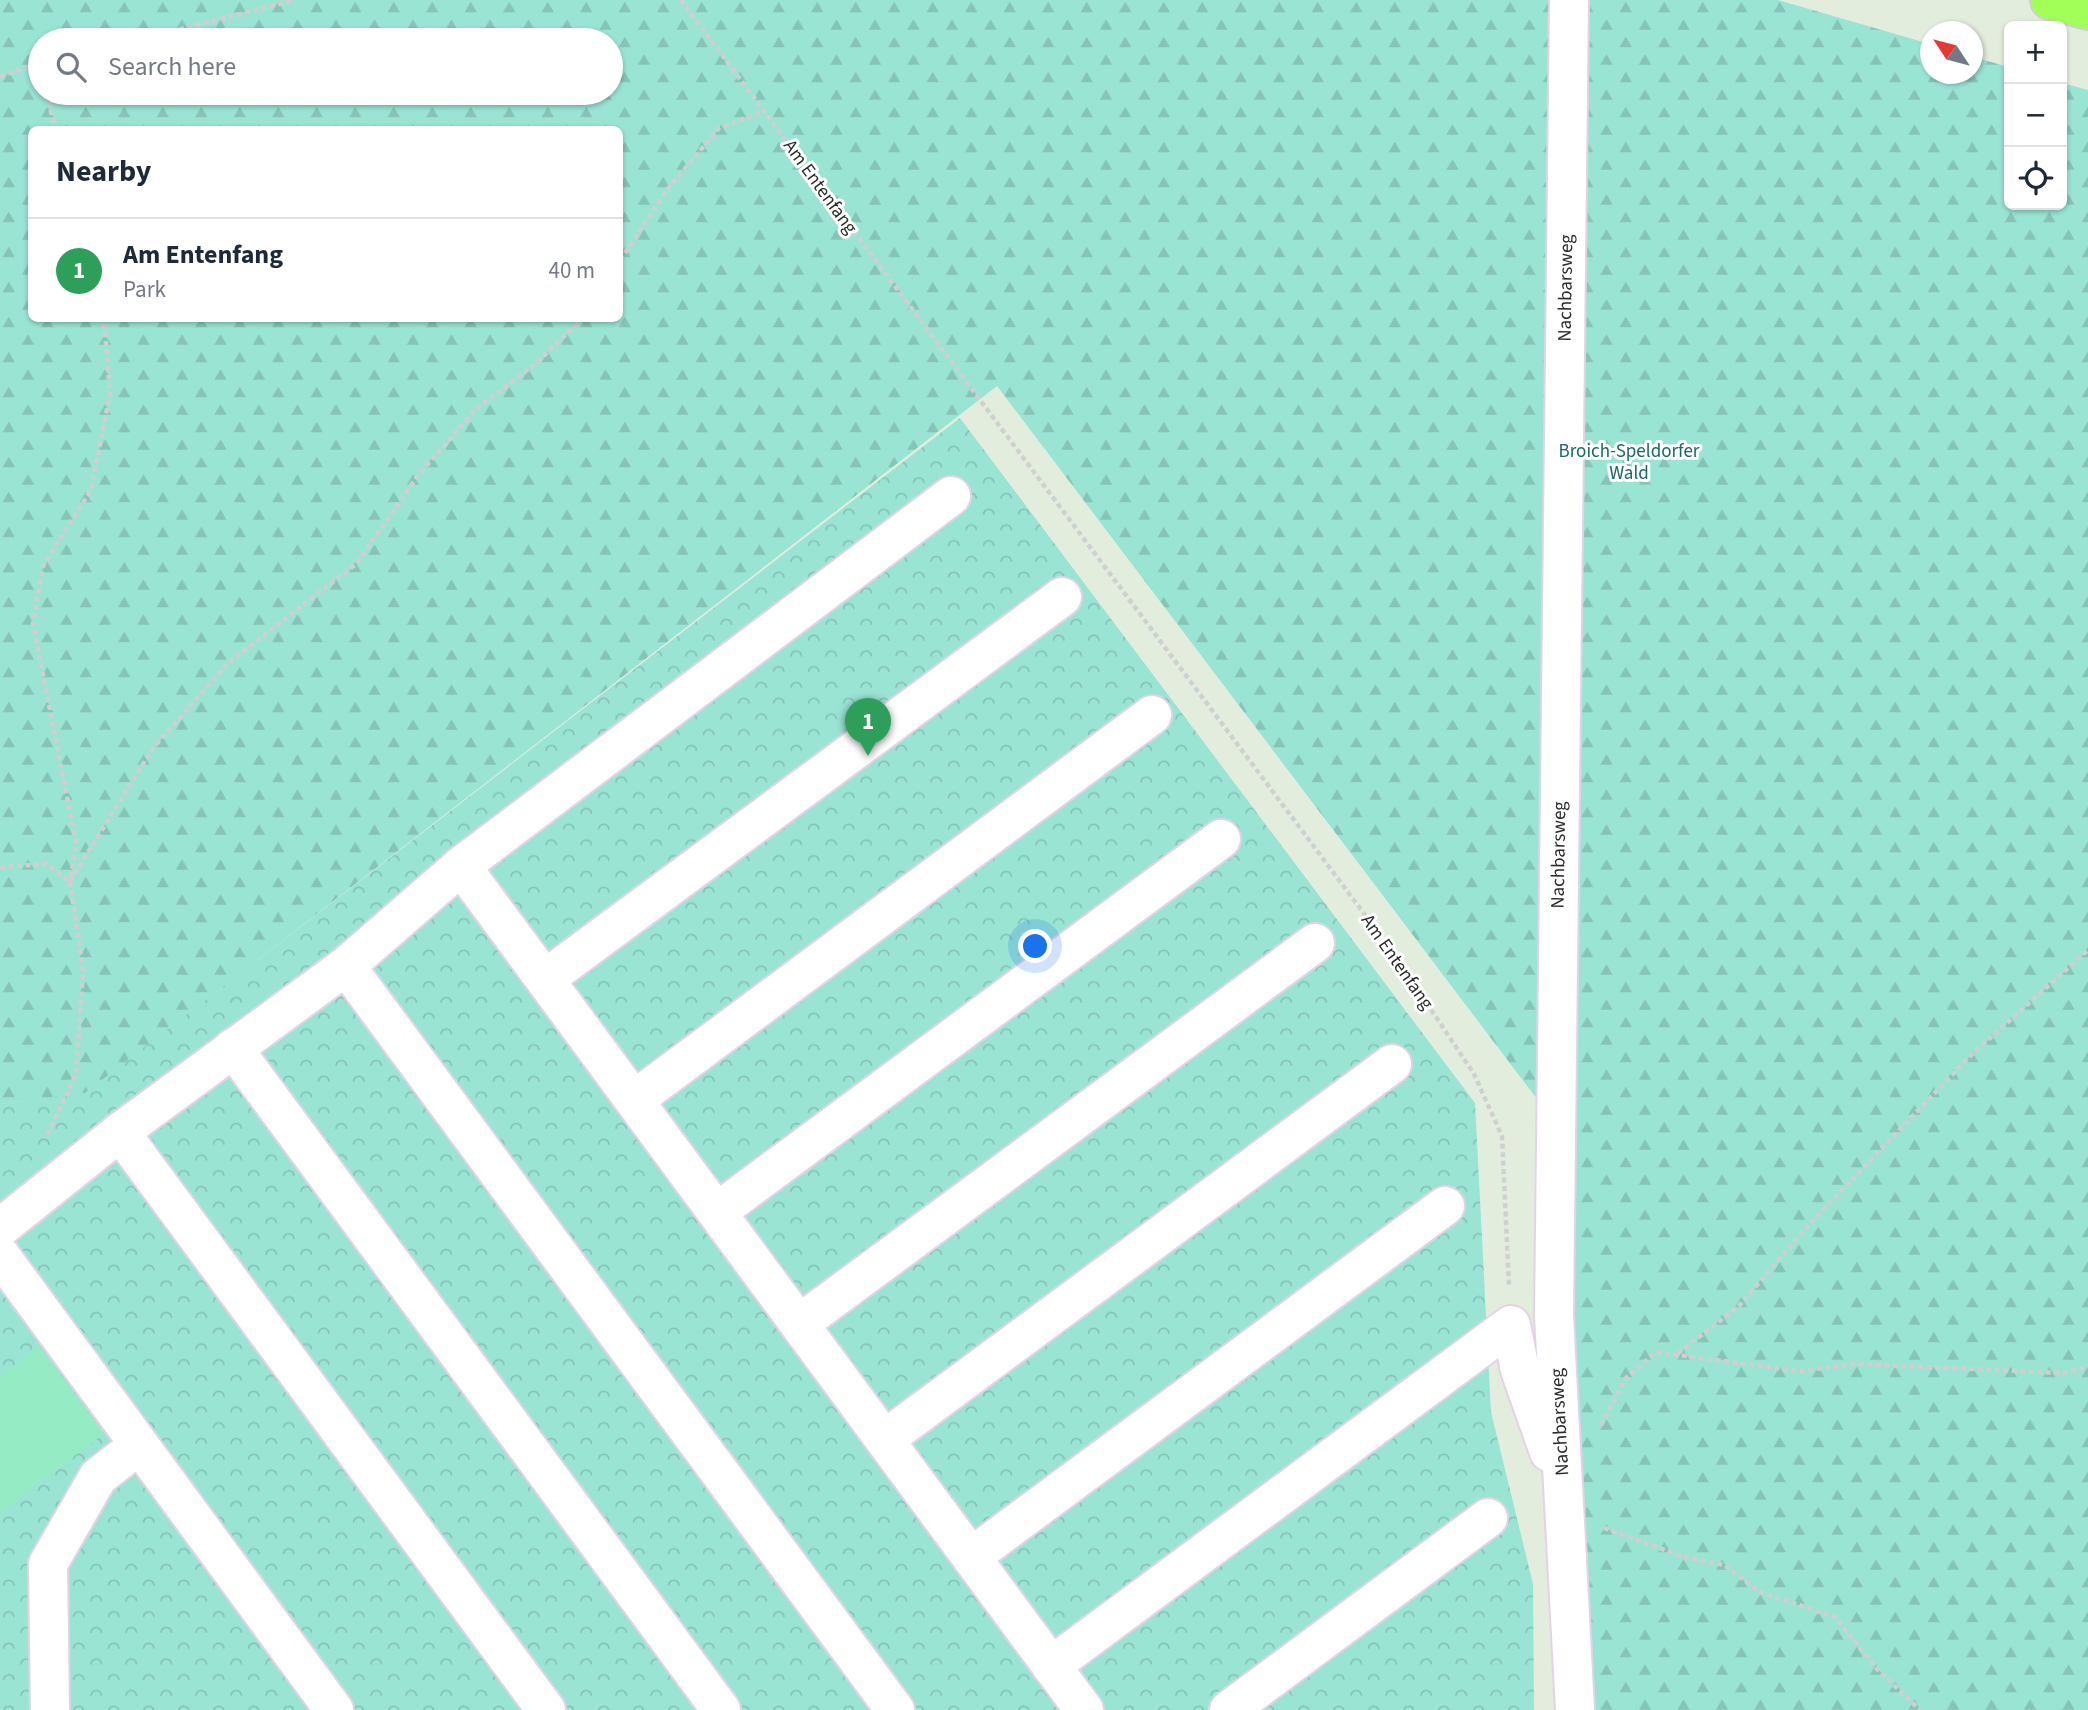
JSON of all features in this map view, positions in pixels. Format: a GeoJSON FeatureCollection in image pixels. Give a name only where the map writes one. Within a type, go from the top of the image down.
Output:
{"type":"FeatureCollection","features":[{"type":"Feature","properties":{"kind":"highway"},"geometry":{"type":"LineString","coordinates":[[2050,0],[2088,10]]}},
{"type":"Feature","properties":{"kind":"lane","name":"Nachbarsweg"},"geometry":{"type":"LineString","coordinates":[[1569,0],[1553,1316],[1575,1710]]}},
{"type":"Feature","properties":{"kind":"lane"},"geometry":{"type":"LineString","coordinates":[[0,1228],[120,1132],[346,965],[461,866],[951,496]]}},
{"type":"Feature","properties":{"kind":"lane"},"geometry":{"type":"LineString","coordinates":[[545,979],[1062,597]]}},
{"type":"Feature","properties":{"kind":"lane"},"geometry":{"type":"LineString","coordinates":[[634,1100],[1152,715]]}},
{"type":"Feature","properties":{"kind":"lane"},"geometry":{"type":"LineString","coordinates":[[717,1212],[1221,839]]}},
{"type":"Feature","properties":{"kind":"lane"},"geometry":{"type":"LineString","coordinates":[[461,866],[1084,1710]]}},
{"type":"Feature","properties":{"kind":"lane"},"geometry":{"type":"LineString","coordinates":[[799,1324],[1315,943]]}},
{"type":"Feature","properties":{"kind":"lane"},"geometry":{"type":"LineString","coordinates":[[346,965],[895,1710]]}},
{"type":"Feature","properties":{"kind":"lane"},"geometry":{"type":"LineString","coordinates":[[233,1048],[721,1710]]}},
{"type":"Feature","properties":{"kind":"lane"},"geometry":{"type":"LineString","coordinates":[[885,1440],[1392,1064]]}},
{"type":"Feature","properties":{"kind":"lane"},"geometry":{"type":"LineString","coordinates":[[120,1132],[546,1710]]}},
{"type":"Feature","properties":{"kind":"lane"},"geometry":{"type":"LineString","coordinates":[[971,1557],[1445,1206]]}},
{"type":"Feature","properties":{"kind":"lane"},"geometry":{"type":"LineString","coordinates":[[0,1255],[334,1710]]}},
{"type":"Feature","properties":{"kind":"lane"},"geometry":{"type":"LineString","coordinates":[[1051,1666],[1511,1325],[1520,1370],[1564,1494]]}},
{"type":"Feature","properties":{"kind":"lane"},"geometry":{"type":"LineString","coordinates":[[50,1710],[48,1564],[98,1477],[139,1445]]}},
{"type":"Feature","properties":{"kind":"lane"},"geometry":{"type":"LineString","coordinates":[[1229,1710],[1488,1518]]}},
{"type":"Feature","properties":{"kind":"path"},"geometry":{"type":"LineString","coordinates":[[185,28],[295,0]]}},
{"type":"Feature","properties":{"kind":"path","name":"Am Entenfang"},"geometry":{"type":"LineString","coordinates":[[681,0],[1392,951],[1474,1074],[1502,1136],[1511,1325]]}},
{"type":"Feature","properties":{"kind":"path"},"geometry":{"type":"LineString","coordinates":[[0,76],[28,68]]}},
{"type":"Feature","properties":{"kind":"path"},"geometry":{"type":"LineString","coordinates":[[50,105],[56,126]]}},
{"type":"Feature","properties":{"kind":"path"},"geometry":{"type":"LineString","coordinates":[[623,256],[667,190],[719,128],[765,111]]}},
{"type":"Feature","properties":{"kind":"path"},"geometry":{"type":"LineString","coordinates":[[44,1142],[76,1074],[83,970],[70,881],[76,843],[33,623],[43,566],[91,490],[110,394],[104,322]]}},
{"type":"Feature","properties":{"kind":"path"},"geometry":{"type":"LineString","coordinates":[[70,881],[153,748],[228,663],[356,564],[419,474],[476,409],[534,365],[579,322]]}},
{"type":"Feature","properties":{"kind":"path"},"geometry":{"type":"LineString","coordinates":[[0,867],[46,864],[70,881]]}},
{"type":"Feature","properties":{"kind":"path"},"geometry":{"type":"LineString","coordinates":[[1677,1354],[1739,1306],[1805,1229],[1969,1057],[2088,950]]}},
{"type":"Feature","properties":{"kind":"path"},"geometry":{"type":"LineString","coordinates":[[1595,1436],[1626,1378],[1656,1352],[1799,1371],[1857,1364],[2064,1373],[2088,1367]]}},
{"type":"Feature","properties":{"kind":"path"},"geometry":{"type":"LineString","coordinates":[[1564,1494],[1598,1526],[1684,1557],[1724,1566],[1760,1592],[1835,1617],[1877,1669],[1920,1710]]}},
{"type":"Feature","properties":{"kind":"green space","name":"Broich-Speldorfer Wald"},"geometry":{"type":"Polygon","coordinates":[[[0,0],[1778,0],[1920,41],[1920,84],[1983,84],[1983,60],[2004,66],[2004,210],[2067,210],[2067,84],[2088,90],[2088,1710],[1582,1710],[1562,1132],[997,386],[85,1094],[0,1104],[0,0]]]}},
{"type":"Feature","properties":{"kind":"green space"},"geometry":{"type":"Polygon","coordinates":[[[960,418],[1475,1103],[1491,1412],[1533,1584],[1534,1710],[0,1710],[0,1104],[85,1093],[960,418]]]}},
{"type":"Feature","properties":{"kind":"green space"},"geometry":{"type":"Polygon","coordinates":[[[39,1347],[105,1433],[0,1512],[0,1376],[39,1347]]]}},
{"type":"Feature","properties":{"kind":"place","name":"Am Entenfang"},"geometry":{"type":"Point","coordinates":[868,756]}}]}
